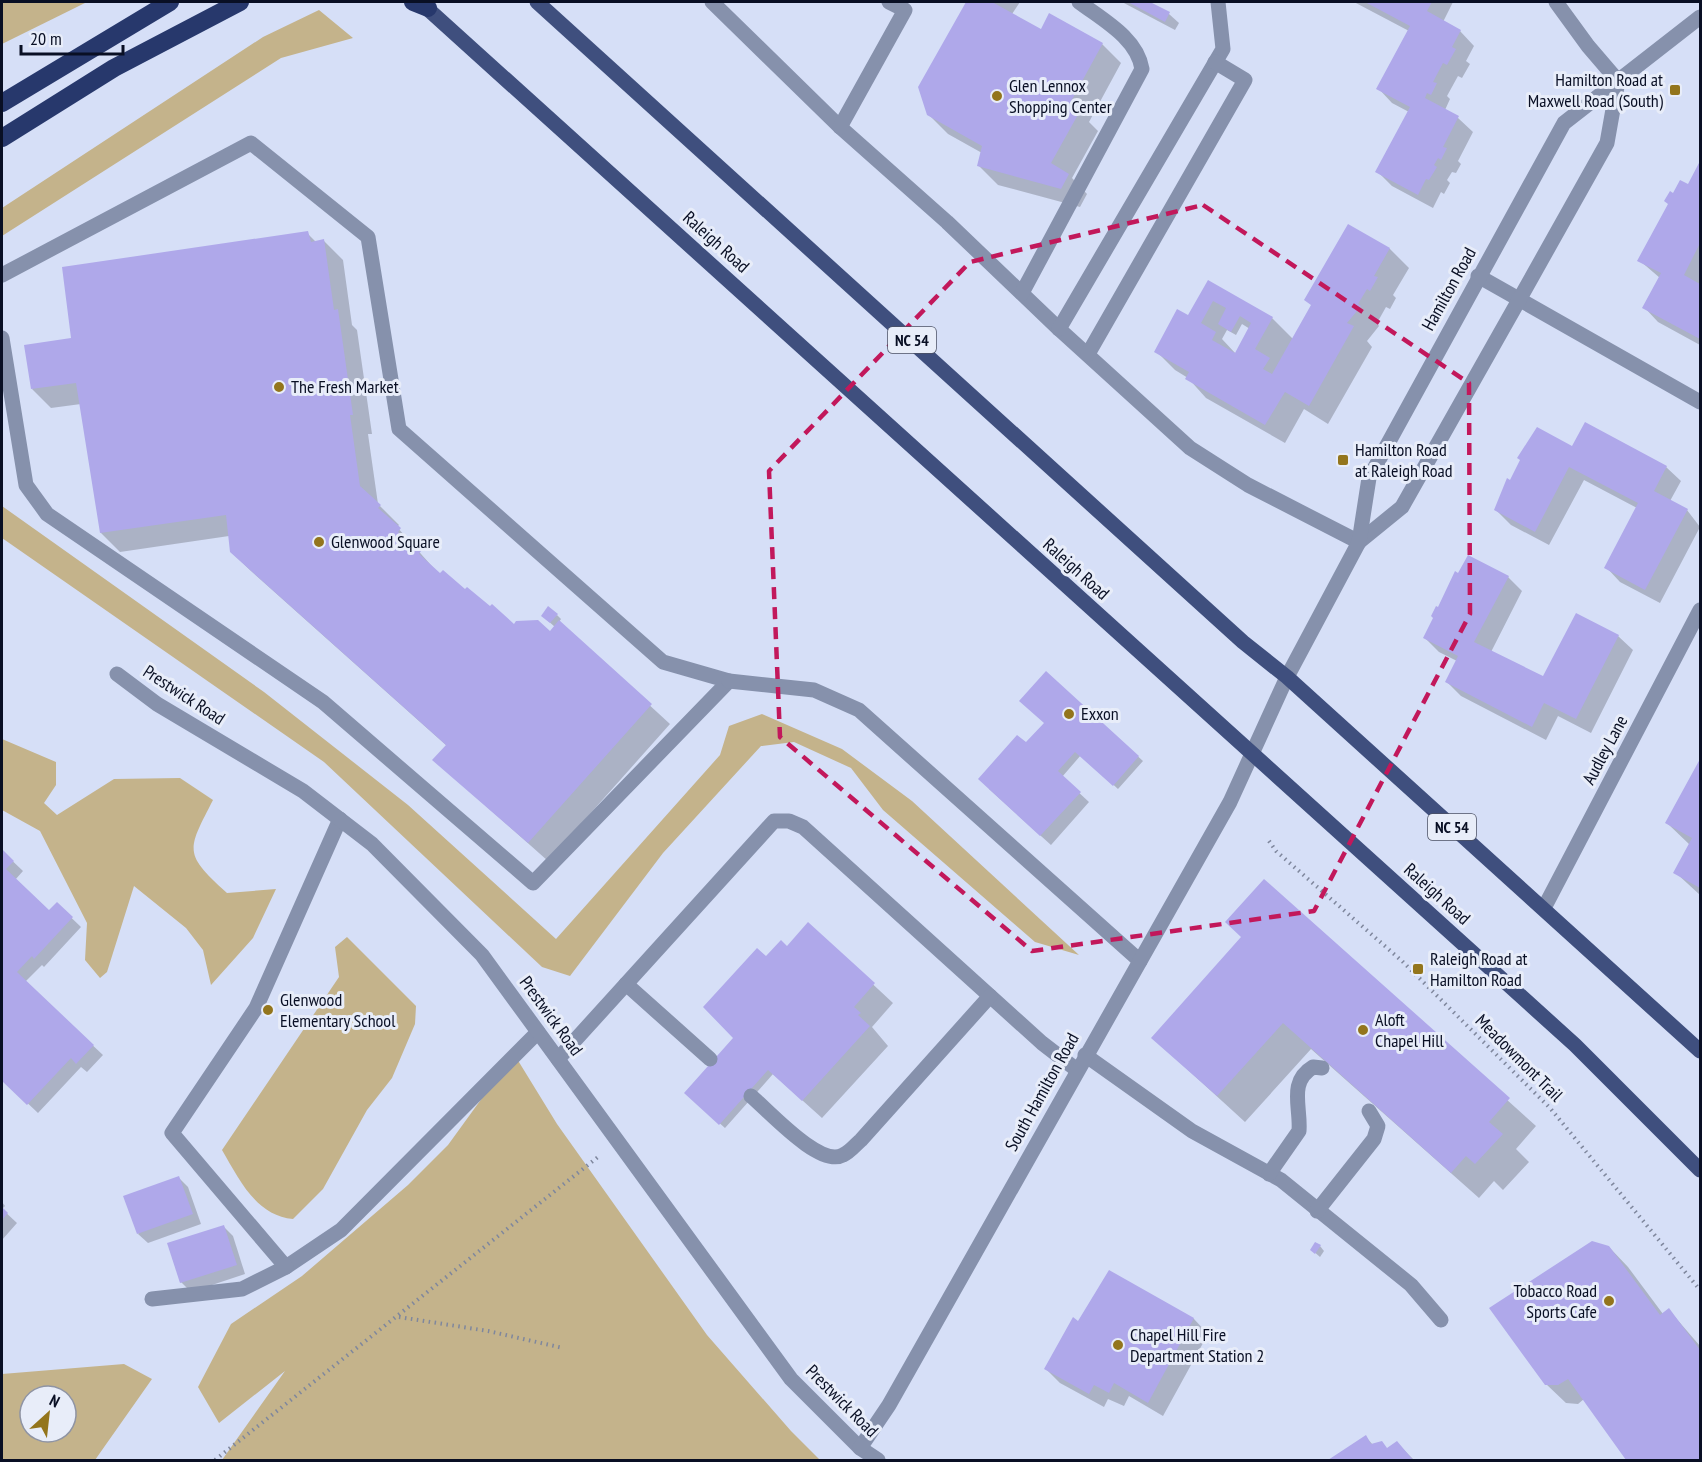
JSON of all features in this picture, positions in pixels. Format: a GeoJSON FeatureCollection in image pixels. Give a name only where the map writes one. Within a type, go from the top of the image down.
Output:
{"type":"FeatureCollection","features":[{"type":"Feature","properties":{"kind":"highway"},"geometry":{"type":"LineString","coordinates":[[2,103],[170,2]]}},
{"type":"Feature","properties":{"kind":"highway"},"geometry":{"type":"LineString","coordinates":[[2,138],[114,68],[240,2]]}},
{"type":"Feature","properties":{"kind":"main road","name":"NC 54"},"geometry":{"type":"LineString","coordinates":[[537,2],[1234,634],[1287,677],[1701,1051]]}},
{"type":"Feature","properties":{"kind":"main road","name":"Raleigh Road"},"geometry":{"type":"LineString","coordinates":[[420,4],[1575,1045],[1701,1170]]}},
{"type":"Feature","properties":{"kind":"street"},"geometry":{"type":"LineString","coordinates":[[712,2],[840,127],[947,222],[1059,329],[1190,448],[1248,485],[1359,542]]}},
{"type":"Feature","properties":{"kind":"street"},"geometry":{"type":"LineString","coordinates":[[840,127],[905,10],[889,2]]}},
{"type":"Feature","properties":{"kind":"street"},"geometry":{"type":"LineString","coordinates":[[1022,293],[1142,69],[1140,55],[1122,34],[1079,2]]}},
{"type":"Feature","properties":{"kind":"street"},"geometry":{"type":"LineString","coordinates":[[1059,329],[1223,49],[1218,2]]}},
{"type":"Feature","properties":{"kind":"street"},"geometry":{"type":"LineString","coordinates":[[1556,2],[1588,46],[1618,81]]}},
{"type":"Feature","properties":{"kind":"street","name":"Hamilton Road"},"geometry":{"type":"LineString","coordinates":[[1252,752],[1287,677],[1359,542],[1369,478],[1564,123],[1701,17]]}},
{"type":"Feature","properties":{"kind":"street"},"geometry":{"type":"LineString","coordinates":[[1088,354],[1245,80],[1215,62]]}},
{"type":"Feature","properties":{"kind":"street","name":"Hamilton Road"},"geometry":{"type":"LineString","coordinates":[[1359,542],[1402,507],[1519,300],[1607,143],[1618,81]]}},
{"type":"Feature","properties":{"kind":"street"},"geometry":{"type":"LineString","coordinates":[[2,275],[251,143],[368,237],[399,429],[663,662],[729,681],[814,690],[859,710],[1140,961]]}},
{"type":"Feature","properties":{"kind":"street"},"geometry":{"type":"LineString","coordinates":[[1478,276],[1701,402]]}},
{"type":"Feature","properties":{"kind":"street"},"geometry":{"type":"LineString","coordinates":[[2,338],[26,485],[47,514],[322,702],[533,883],[729,681]]}},
{"type":"Feature","properties":{"kind":"street","name":"Audley Lane"},"geometry":{"type":"LineString","coordinates":[[1544,908],[1701,610]]}},
{"type":"Feature","properties":{"kind":"street","name":"Prestwick Road"},"geometry":{"type":"LineString","coordinates":[[117,674],[157,704],[303,791],[340,819],[372,844],[482,955],[791,1379],[860,1448],[878,1461]]}},
{"type":"Feature","properties":{"kind":"street","name":"South Hamilton Road"},"geometry":{"type":"LineString","coordinates":[[860,1448],[889,1405],[1230,802],[1252,752]]}},
{"type":"Feature","properties":{"kind":"street"},"geometry":{"type":"LineString","coordinates":[[286,1267],[172,1133],[256,1008],[340,819]]}},
{"type":"Feature","properties":{"kind":"street"},"geometry":{"type":"LineString","coordinates":[[558,1059],[774,821],[789,821],[803,827],[990,996],[1077,1070]]}},
{"type":"Feature","properties":{"kind":"street"},"geometry":{"type":"LineString","coordinates":[[626,984],[710,1059]]}},
{"type":"Feature","properties":{"kind":"street"},"geometry":{"type":"LineString","coordinates":[[751,1096],[815,1152],[830,1157],[843,1156],[861,1140],[990,996]]}},
{"type":"Feature","properties":{"kind":"street"},"geometry":{"type":"LineString","coordinates":[[152,1299],[242,1289],[286,1267],[341,1230],[538,1032]]}},
{"type":"Feature","properties":{"kind":"street"},"geometry":{"type":"LineString","coordinates":[[1085,1055],[1192,1131],[1269,1174],[1411,1285],[1441,1320]]}},
{"type":"Feature","properties":{"kind":"street"},"geometry":{"type":"LineString","coordinates":[[1269,1174],[1299,1131],[1296,1103],[1298,1084],[1304,1072],[1313,1067],[1322,1068]]}},
{"type":"Feature","properties":{"kind":"street"},"geometry":{"type":"LineString","coordinates":[[1317,1211],[1374,1139],[1378,1126],[1369,1111]]}},
{"type":"Feature","properties":{"kind":"path","name":"Meadowmont Trail"},"geometry":{"type":"LineString","coordinates":[[1269,841],[1276,851],[1402,961],[1550,1107],[1701,1290]]}},
{"type":"Feature","properties":{"kind":"path"},"geometry":{"type":"LineString","coordinates":[[215,1461],[618,1141]]}},
{"type":"Feature","properties":{"kind":"path"},"geometry":{"type":"LineString","coordinates":[[398,1317],[488,1331],[563,1348]]}},
{"type":"Feature","properties":{"kind":"highlighted area"},"geometry":{"type":"Polygon","coordinates":[[[1203,205],[1469,383],[1470,614],[1314,911],[1032,951],[780,737],[769,471],[970,262],[1203,205]]]}},
{"type":"Feature","properties":{"kind":"shaded area"},"geometry":{"type":"Polygon","coordinates":[[[2,2],[87,2],[2,44],[2,2]]]}},
{"type":"Feature","properties":{"kind":"shaded area"},"geometry":{"type":"Polygon","coordinates":[[[319,10],[353,38],[281,58],[2,236],[2,208],[263,37],[319,10]]]}},
{"type":"Feature","properties":{"kind":"shaded area"},"geometry":{"type":"Polygon","coordinates":[[[2,506],[264,692],[408,805],[556,939],[720,755],[729,726],[762,714],[842,749],[912,801],[1079,955],[1035,942],[883,810],[851,768],[794,742],[761,746],[663,853],[570,976],[542,967],[324,762],[2,538],[2,506]]]}},
{"type":"Feature","properties":{"kind":"shaded area"},"geometry":{"type":"Polygon","coordinates":[[[2,739],[56,762],[56,785],[44,803],[57,815],[114,779],[180,778],[213,800],[194,841],[196,859],[203,869],[227,893],[276,889],[253,938],[211,985],[203,950],[186,928],[134,886],[107,972],[100,978],[85,960],[87,923],[40,831],[2,810],[2,739]]]}},
{"type":"Feature","properties":{"kind":"shaded area"},"geometry":{"type":"Polygon","coordinates":[[[347,937],[416,1006],[415,1024],[392,1078],[367,1110],[323,1189],[293,1219],[269,1211],[259,1203],[242,1184],[222,1150],[339,977],[335,947],[347,937]]]}},
{"type":"Feature","properties":{"kind":"shaded area"},"geometry":{"type":"Polygon","coordinates":[[[514,1054],[557,1124],[707,1335],[791,1431],[820,1460],[222,1460],[285,1371],[219,1423],[198,1387],[231,1324],[302,1276],[408,1185],[448,1145],[514,1054]]]}},
{"type":"Feature","properties":{"kind":"shaded area"},"geometry":{"type":"Polygon","coordinates":[[[124,1364],[152,1379],[95,1460],[2,1460],[2,1374],[124,1364]]]}},
{"type":"Feature","properties":{"kind":"building","name":"Glen Lennox Shopping Center"},"geometry":{"type":"Polygon","coordinates":[[[966,2],[992,2],[1041,29],[1049,13],[1103,43],[1069,105],[1080,111],[1051,163],[1069,174],[1061,189],[977,166],[982,146],[927,115],[918,87],[966,2]]]}},
{"type":"Feature","properties":{"kind":"building"},"geometry":{"type":"Polygon","coordinates":[[[1128,2],[1150,2],[1170,12],[1165,22],[1128,2]]]}},
{"type":"Feature","properties":{"kind":"building"},"geometry":{"type":"Polygon","coordinates":[[[1365,2],[1432,2],[1427,11],[1461,30],[1452,47],[1456,49],[1447,65],[1443,63],[1433,82],[1437,83],[1431,95],[1427,93],[1425,98],[1459,116],[1443,147],[1447,148],[1441,160],[1438,158],[1434,165],[1437,167],[1429,180],[1426,179],[1418,195],[1375,172],[1410,107],[1376,89],[1410,26],[1365,2]]]}},
{"type":"Feature","properties":{"kind":"building"},"geometry":{"type":"Polygon","coordinates":[[[1700,161],[1700,243],[1684,275],[1700,284],[1700,339],[1642,308],[1661,273],[1637,261],[1668,204],[1664,201],[1670,191],[1673,193],[1680,180],[1688,184],[1700,161]]]}},
{"type":"Feature","properties":{"kind":"building"},"geometry":{"type":"Polygon","coordinates":[[[1348,224],[1390,248],[1374,276],[1378,277],[1370,291],[1367,289],[1358,304],[1361,306],[1347,323],[1354,326],[1309,406],[1285,392],[1265,425],[1185,379],[1189,372],[1154,352],[1177,309],[1188,315],[1208,280],[1273,317],[1255,349],[1270,358],[1263,369],[1272,374],[1311,305],[1304,300],[1348,224]],[[1213,301],[1201,323],[1216,332],[1212,340],[1235,353],[1251,323],[1240,316],[1231,332],[1218,324],[1226,308],[1213,301]]]}},
{"type":"Feature","properties":{"kind":"building","name":"Glenwood Square"},"geometry":{"type":"Polygon","coordinates":[[[308,231],[311,242],[324,239],[334,310],[338,309],[353,415],[350,415],[360,486],[381,505],[378,508],[401,528],[398,532],[421,551],[419,554],[440,573],[443,570],[465,589],[467,587],[490,606],[492,604],[514,624],[516,621],[538,620],[550,631],[559,620],[652,704],[528,843],[432,760],[446,745],[230,552],[226,515],[100,533],[76,383],[31,389],[24,345],[71,338],[62,267],[308,231]]]}},
{"type":"Feature","properties":{"kind":"building"},"geometry":{"type":"Polygon","coordinates":[[[1585,422],[1667,466],[1654,491],[1688,509],[1645,590],[1604,568],[1638,503],[1569,467],[1535,532],[1494,510],[1507,478],[1510,480],[1520,460],[1517,458],[1537,427],[1572,446],[1585,422]]]}},
{"type":"Feature","properties":{"kind":"building"},"geometry":{"type":"Polygon","coordinates":[[[1468,555],[1509,576],[1474,642],[1543,676],[1576,613],[1619,635],[1576,719],[1544,703],[1532,727],[1445,682],[1458,656],[1423,638],[1436,606],[1438,607],[1455,571],[1458,573],[1468,555]]]}},
{"type":"Feature","properties":{"kind":"building"},"geometry":{"type":"Polygon","coordinates":[[[548,606],[558,614],[550,623],[541,616],[548,606]]]}},
{"type":"Feature","properties":{"kind":"building"},"geometry":{"type":"Polygon","coordinates":[[[1046,671],[1139,756],[1113,786],[1075,752],[1058,771],[1081,792],[1040,836],[978,779],[1017,735],[1026,742],[1044,723],[1019,701],[1046,671]]]}},
{"type":"Feature","properties":{"kind":"building"},"geometry":{"type":"Polygon","coordinates":[[[1700,759],[1700,888],[1673,873],[1692,838],[1665,823],[1700,759]]]}},
{"type":"Feature","properties":{"kind":"building"},"geometry":{"type":"Polygon","coordinates":[[[2,849],[14,861],[6,869],[49,910],[57,902],[73,917],[34,959],[32,956],[17,972],[94,1045],[76,1064],[71,1058],[27,1105],[2,1081],[2,849]]]}},
{"type":"Feature","properties":{"kind":"building","name":"Aloft Chapel Hill"},"geometry":{"type":"Polygon","coordinates":[[[1264,879],[1510,1098],[1489,1122],[1503,1134],[1475,1164],[1466,1156],[1451,1173],[1283,1023],[1217,1096],[1151,1038],[1241,937],[1225,922],[1264,879]]]}},
{"type":"Feature","properties":{"kind":"building"},"geometry":{"type":"Polygon","coordinates":[[[808,922],[875,983],[854,1007],[861,1013],[858,1015],[870,1026],[802,1101],[768,1070],[719,1125],[684,1093],[733,1038],[703,1007],[757,948],[766,956],[781,940],[787,946],[808,922]]]}},
{"type":"Feature","properties":{"kind":"building"},"geometry":{"type":"Polygon","coordinates":[[[179,1176],[193,1214],[137,1234],[123,1196],[179,1176]]]}},
{"type":"Feature","properties":{"kind":"building"},"geometry":{"type":"Polygon","coordinates":[[[2,1207],[8,1213],[2,1220],[2,1207]]]}},
{"type":"Feature","properties":{"kind":"building"},"geometry":{"type":"Polygon","coordinates":[[[224,1225],[237,1265],[180,1283],[167,1243],[224,1225]]]}},
{"type":"Feature","properties":{"kind":"building"},"geometry":{"type":"Polygon","coordinates":[[[1592,1241],[1609,1246],[1660,1315],[1669,1308],[1700,1350],[1700,1460],[1626,1460],[1568,1379],[1558,1385],[1545,1385],[1489,1308],[1592,1241]]]}},
{"type":"Feature","properties":{"kind":"building"},"geometry":{"type":"Polygon","coordinates":[[[1315,1242],[1321,1245],[1315,1254],[1310,1250],[1315,1242]]]}},
{"type":"Feature","properties":{"kind":"building","name":"Chapel Hill Fire Department Station 2"},"geometry":{"type":"Polygon","coordinates":[[[1109,1270],[1194,1318],[1148,1403],[1114,1383],[1109,1393],[1094,1385],[1089,1394],[1044,1369],[1073,1317],[1078,1321],[1109,1270]]]}},
{"type":"Feature","properties":{"kind":"building"},"geometry":{"type":"Polygon","coordinates":[[[1366,1435],[1371,1444],[1382,1441],[1387,1448],[1397,1441],[1413,1460],[1328,1460],[1366,1435]]]}},
{"type":"Feature","properties":{"kind":"place","name":"Hamilton Road at Maxwell Road (South)"},"geometry":{"type":"Point","coordinates":[1675,90]}},
{"type":"Feature","properties":{"kind":"place","name":"Glen Lennox Shopping Center"},"geometry":{"type":"Point","coordinates":[997,96]}},
{"type":"Feature","properties":{"kind":"place","name":"The Fresh Market"},"geometry":{"type":"Point","coordinates":[279,387]}},
{"type":"Feature","properties":{"kind":"place","name":"Hamilton Road at Raleigh Road"},"geometry":{"type":"Point","coordinates":[1343,460]}},
{"type":"Feature","properties":{"kind":"place","name":"Glenwood Square"},"geometry":{"type":"Point","coordinates":[319,542]}},
{"type":"Feature","properties":{"kind":"place","name":"Exxon"},"geometry":{"type":"Point","coordinates":[1069,714]}},
{"type":"Feature","properties":{"kind":"place","name":"Raleigh Road at Hamilton Road"},"geometry":{"type":"Point","coordinates":[1418,969]}},
{"type":"Feature","properties":{"kind":"place","name":"Glenwood Elementary School"},"geometry":{"type":"Point","coordinates":[268,1010]}},
{"type":"Feature","properties":{"kind":"place","name":"Aloft Chapel Hill"},"geometry":{"type":"Point","coordinates":[1363,1030]}},
{"type":"Feature","properties":{"kind":"place","name":"Tobacco Road Sports Cafe"},"geometry":{"type":"Point","coordinates":[1609,1301]}},
{"type":"Feature","properties":{"kind":"place","name":"Chapel Hill Fire Department Station 2"},"geometry":{"type":"Point","coordinates":[1118,1345]}}]}
